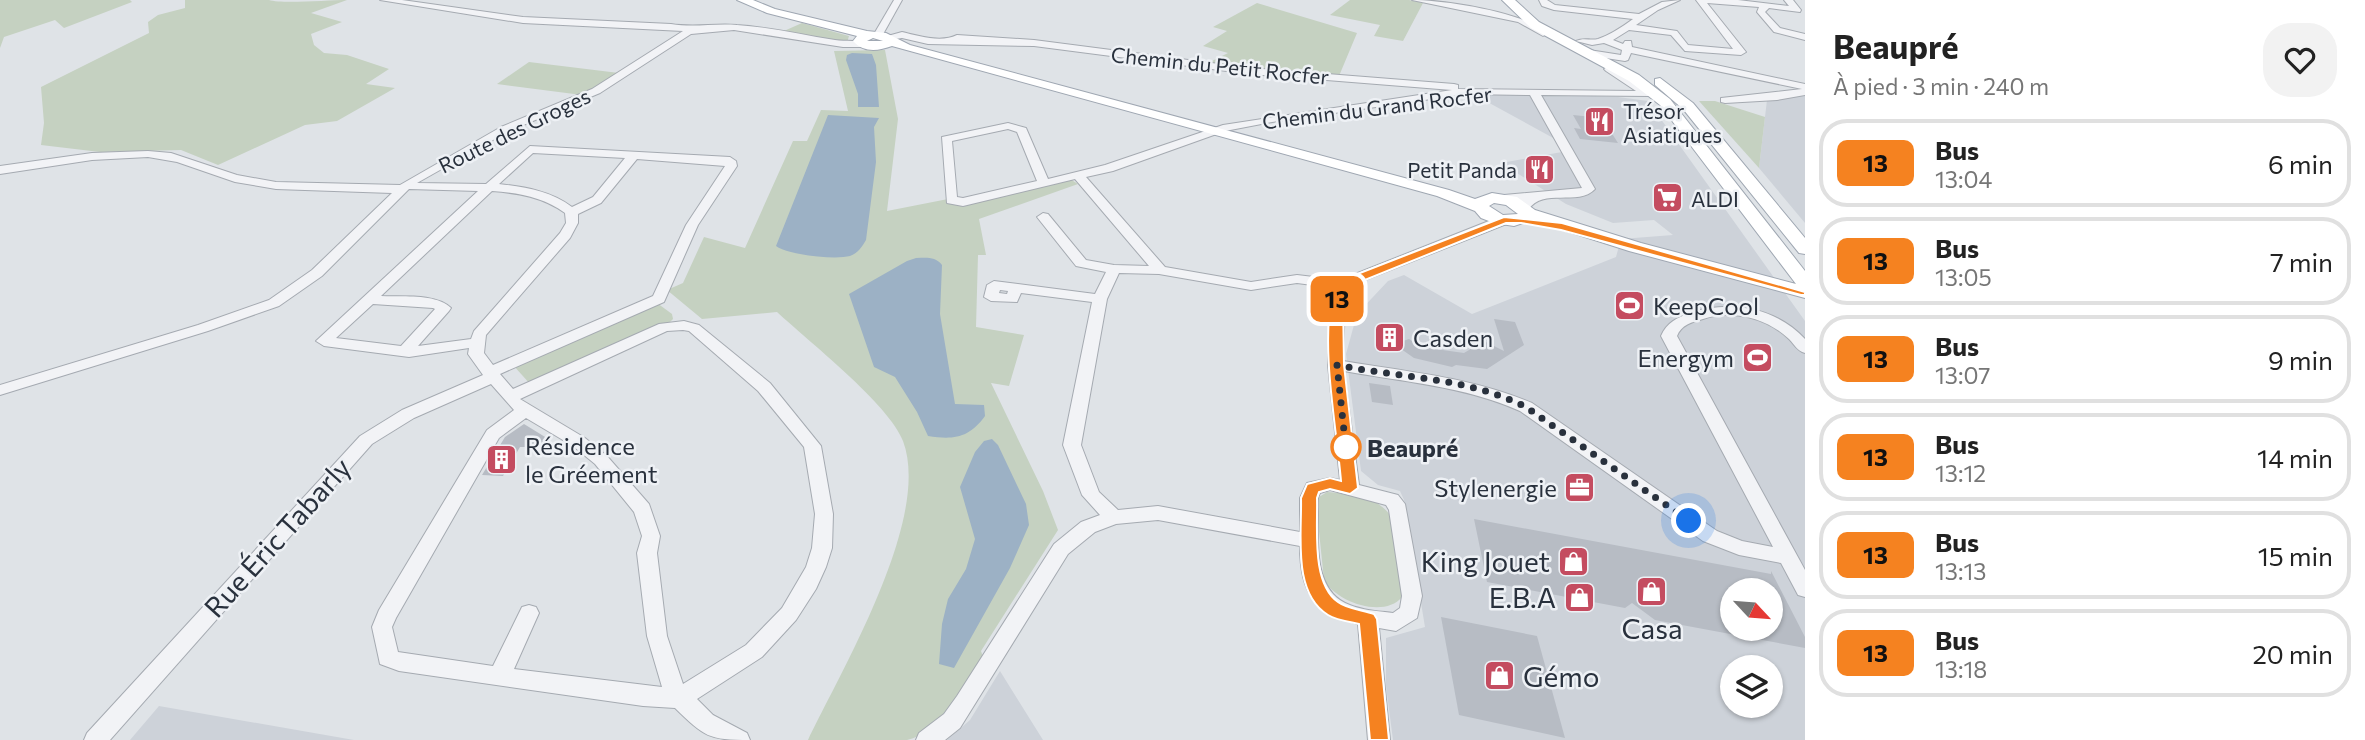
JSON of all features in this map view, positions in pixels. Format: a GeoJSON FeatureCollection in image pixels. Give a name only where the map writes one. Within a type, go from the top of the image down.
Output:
{"type":"FeatureCollection","features":[{"type":"Feature","properties":{"kind":"main road"},"geometry":{"type":"LineString","coordinates":[[743,0],[759,8],[835,29],[1217,130],[1483,207],[1562,226],[1745,278],[1805,298]]}},
{"type":"Feature","properties":{"kind":"main road"},"geometry":{"type":"LineString","coordinates":[[1508,0],[1535,25],[1593,45],[1624,49],[1688,106],[1805,249]]}},
{"type":"Feature","properties":{"kind":"main road"},"geometry":{"type":"LineString","coordinates":[[1525,0],[1542,18],[1593,45],[1665,102],[1749,210],[1799,266],[1805,283]]}},
{"type":"Feature","properties":{"kind":"main road"},"geometry":{"type":"LineString","coordinates":[[1483,207],[1504,199],[1519,215]]}},
{"type":"Feature","properties":{"kind":"main road"},"geometry":{"type":"LineString","coordinates":[[1745,278],[1777,279],[1799,266]]}},
{"type":"Feature","properties":{"kind":"main road"},"geometry":{"type":"LineString","coordinates":[[1745,278],[1805,292]]}},
{"type":"Feature","properties":{"kind":"street"},"geometry":{"type":"LineString","coordinates":[[384,0],[523,20],[692,30],[735,29],[814,39],[837,46],[876,39],[898,0]]}},
{"type":"Feature","properties":{"kind":"street"},"geometry":{"type":"LineString","coordinates":[[1416,0],[1521,20],[1593,45],[1664,56],[1805,90]]}},
{"type":"Feature","properties":{"kind":"street"},"geometry":{"type":"LineString","coordinates":[[1543,0],[1545,4],[1554,7],[1639,18]]}},
{"type":"Feature","properties":{"kind":"street"},"geometry":{"type":"LineString","coordinates":[[1593,45],[1629,27],[1639,18],[1666,3],[1676,0]]}},
{"type":"Feature","properties":{"kind":"street"},"geometry":{"type":"LineString","coordinates":[[1702,0],[1760,6],[1792,3],[1805,14]]}},
{"type":"Feature","properties":{"kind":"street"},"geometry":{"type":"LineString","coordinates":[[1685,48],[1741,52],[1702,0]]}},
{"type":"Feature","properties":{"kind":"street"},"geometry":{"type":"LineString","coordinates":[[1760,6],[1783,33]]}},
{"type":"Feature","properties":{"kind":"street"},"geometry":{"type":"LineString","coordinates":[[1629,27],[1674,33],[1692,62]]}},
{"type":"Feature","properties":{"kind":"street"},"geometry":{"type":"LineString","coordinates":[[1624,49],[1629,27]]}},
{"type":"Feature","properties":{"kind":"street","name":"Route des Groges"},"geometry":{"type":"LineString","coordinates":[[0,390],[203,328],[274,303],[317,273],[407,188],[505,130],[596,91],[692,30]]}},
{"type":"Feature","properties":{"kind":"street"},"geometry":{"type":"LineString","coordinates":[[1760,31],[1804,36]]}},
{"type":"Feature","properties":{"kind":"street","name":"Chemin du Petit Rocfer"},"geometry":{"type":"LineString","coordinates":[[876,39],[902,34],[928,41],[1023,42],[1250,71],[1424,83],[1466,91]]}},
{"type":"Feature","properties":{"kind":"street"},"geometry":{"type":"LineString","coordinates":[[1593,45],[1645,94],[1621,95]]}},
{"type":"Feature","properties":{"kind":"street"},"geometry":{"type":"LineString","coordinates":[[1725,100],[1777,97],[1805,90]]}},
{"type":"Feature","properties":{"kind":"street","name":"Chemin du Grand Rocfer"},"geometry":{"type":"LineString","coordinates":[[1043,182],[1022,130],[1017,127],[1008,126],[946,139],[951,200],[963,202],[1109,168],[1217,130],[1466,91],[1621,95],[1665,102]]}},
{"type":"Feature","properties":{"kind":"street"},"geometry":{"type":"LineString","coordinates":[[1504,199],[1585,192],[1589,189],[1534,91]]}},
{"type":"Feature","properties":{"kind":"street"},"geometry":{"type":"LineString","coordinates":[[475,343],[405,351],[324,341],[530,149],[635,154]]}},
{"type":"Feature","properties":{"kind":"street"},"geometry":{"type":"LineString","coordinates":[[0,170],[103,155],[149,154],[171,156],[235,178],[257,182],[308,187],[487,189],[541,195],[554,199],[571,212],[572,223],[565,235],[485,325],[475,343],[476,354],[517,404],[579,442],[601,460],[642,509],[651,536],[647,554],[657,636],[665,669],[680,698],[705,722],[739,740]]}},
{"type":"Feature","properties":{"kind":"street"},"geometry":{"type":"LineString","coordinates":[[571,212],[597,200],[635,154]]}},
{"type":"Feature","properties":{"kind":"street","name":"Rue Éric Tabarly"},"geometry":{"type":"LineString","coordinates":[[95,740],[366,440],[408,414],[659,299],[692,225],[731,163],[720,159],[635,154]]}},
{"type":"Feature","properties":{"kind":"street"},"geometry":{"type":"LineString","coordinates":[[1078,175],[1160,270]]}},
{"type":"Feature","properties":{"kind":"street"},"geometry":{"type":"LineString","coordinates":[[1043,217],[1076,260],[1087,265],[1114,269],[1160,270],[1251,286],[1297,279],[1325,283],[1332,278],[1351,281],[1476,233],[1519,215],[1528,200],[1541,195]]}},
{"type":"Feature","properties":{"kind":"street"},"geometry":{"type":"LineString","coordinates":[[1476,233],[1487,219],[1483,207]]}},
{"type":"Feature","properties":{"kind":"street"},"geometry":{"type":"LineString","coordinates":[[1114,269],[1100,299],[1072,445],[1091,495],[1114,517]]}},
{"type":"Feature","properties":{"kind":"street"},"geometry":{"type":"LineString","coordinates":[[1325,283],[1331,291],[1350,296],[1358,293],[1358,287],[1351,281]]}},
{"type":"Feature","properties":{"kind":"street"},"geometry":{"type":"LineString","coordinates":[[1016,288],[1100,299]]}},
{"type":"Feature","properties":{"kind":"street"},"geometry":{"type":"LineString","coordinates":[[1338,294],[1337,365],[1350,488]]}},
{"type":"Feature","properties":{"kind":"street"},"geometry":{"type":"LineString","coordinates":[[369,299],[436,304],[444,308],[405,351]]}},
{"type":"Feature","properties":{"kind":"street"},"geometry":{"type":"LineString","coordinates":[[1805,348],[1791,332],[1772,321],[1747,313],[1720,309],[1707,310],[1676,324],[1669,336],[1805,589]]}},
{"type":"Feature","properties":{"kind":"street"},"geometry":{"type":"LineString","coordinates":[[684,325],[694,328],[764,387],[812,446],[824,514],[822,548],[809,583],[789,614],[754,651],[680,698],[499,676],[399,662],[388,658],[382,627],[493,434],[517,404],[664,327],[684,325]]}},
{"type":"Feature","properties":{"kind":"street"},"geometry":{"type":"LineString","coordinates":[[1337,365],[1460,384],[1505,397],[1531,411],[1710,536],[1739,548],[1787,557]]}},
{"type":"Feature","properties":{"kind":"street"},"geometry":{"type":"LineString","coordinates":[[1330,484],[1350,488],[1392,500],[1398,509],[1412,596],[1410,612],[1396,622],[1368,619],[1334,610],[1318,596],[1312,576],[1309,498],[1313,488],[1330,484]]}},
{"type":"Feature","properties":{"kind":"street"},"geometry":{"type":"LineString","coordinates":[[927,740],[952,721],[1061,549],[1088,527],[1114,517],[1157,513],[1311,541]]}},
{"type":"Feature","properties":{"kind":"street"},"geometry":{"type":"LineString","coordinates":[[499,676],[524,628],[528,613]]}},
{"type":"Feature","properties":{"kind":"street"},"geometry":{"type":"LineString","coordinates":[[1368,619],[1380,740]]}},
{"type":"Feature","properties":{"kind":"shaded area"},"geometry":{"type":"Polygon","coordinates":[[[1471,93],[1618,97],[1648,101],[1805,321],[1805,740],[1393,740],[1386,686],[1386,638],[1425,627],[1404,500],[1400,491],[1378,485],[1361,471],[1346,354],[1357,314],[1388,281],[1404,275],[1472,314],[1616,257],[1621,239],[1673,235],[1654,220],[1613,223],[1566,204],[1501,163],[1562,152],[1555,139],[1471,93]]]}},
{"type":"Feature","properties":{"kind":"shaded area"},"geometry":{"type":"Polygon","coordinates":[[[1805,95],[1805,223],[1759,168],[1767,100],[1805,95]]]}},
{"type":"Feature","properties":{"kind":"shaded area"},"geometry":{"type":"Polygon","coordinates":[[[1000,671],[1043,740],[947,740],[970,720],[1000,671]]]}},
{"type":"Feature","properties":{"kind":"shaded area"},"geometry":{"type":"Polygon","coordinates":[[[159,706],[354,740],[130,740],[159,706]]]}},
{"type":"Feature","properties":{"kind":"green space"},"geometry":{"type":"Polygon","coordinates":[[[0,0],[132,2],[64,28],[55,20],[4,37],[0,48],[0,0]]]}},
{"type":"Feature","properties":{"kind":"green space"},"geometry":{"type":"Polygon","coordinates":[[[185,0],[347,0],[311,13],[342,22],[311,34],[314,45],[324,53],[347,55],[389,69],[366,84],[395,88],[337,121],[305,125],[218,165],[181,150],[100,152],[41,145],[44,123],[41,87],[149,33],[148,22],[158,15],[185,8],[185,0]]]}},
{"type":"Feature","properties":{"kind":"green space"},"geometry":{"type":"Polygon","coordinates":[[[1350,0],[1409,0],[1423,3],[1403,41],[1374,36],[1380,25],[1330,15],[1350,0]]]}},
{"type":"Feature","properties":{"kind":"green space"},"geometry":{"type":"Polygon","coordinates":[[[1257,3],[1357,33],[1339,76],[1208,63],[1228,53],[1203,46],[1227,31],[1213,27],[1257,3]]]}},
{"type":"Feature","properties":{"kind":"green space"},"geometry":{"type":"Polygon","coordinates":[[[802,23],[849,36],[847,43],[784,31],[802,23]]]}},
{"type":"Feature","properties":{"kind":"green space"},"geometry":{"type":"Polygon","coordinates":[[[885,50],[898,119],[887,211],[948,199],[954,202],[1070,179],[1078,184],[979,219],[986,255],[978,255],[976,327],[1024,335],[1009,386],[991,383],[1043,491],[1058,530],[981,651],[983,657],[969,680],[951,706],[930,728],[907,740],[808,740],[861,634],[895,551],[905,510],[909,473],[903,441],[895,426],[865,392],[777,312],[702,319],[667,290],[683,283],[704,237],[745,248],[793,141],[807,141],[821,110],[848,111],[834,51],[885,50]]]}},
{"type":"Feature","properties":{"kind":"green space"},"geometry":{"type":"Polygon","coordinates":[[[529,62],[619,73],[582,95],[497,84],[529,62]]]}},
{"type":"Feature","properties":{"kind":"green space"},"geometry":{"type":"Polygon","coordinates":[[[1699,101],[1715,101],[1765,117],[1759,168],[1699,101]]]}},
{"type":"Feature","properties":{"kind":"green space"},"geometry":{"type":"Polygon","coordinates":[[[657,303],[672,314],[673,319],[669,323],[531,385],[513,365],[657,303]]]}},
{"type":"Feature","properties":{"kind":"green space"},"geometry":{"type":"Polygon","coordinates":[[[1327,492],[1370,499],[1390,515],[1402,597],[1394,603],[1384,607],[1361,605],[1339,595],[1324,580],[1316,502],[1327,492]]]}},
{"type":"Feature","properties":{"kind":"water"},"geometry":{"type":"Polygon","coordinates":[[[872,54],[876,65],[879,107],[858,107],[858,94],[846,60],[847,55],[872,54]]]}},
{"type":"Feature","properties":{"kind":"water"},"geometry":{"type":"Polygon","coordinates":[[[828,115],[879,118],[874,127],[876,162],[866,240],[855,253],[843,257],[801,254],[776,246],[828,115]]]}},
{"type":"Feature","properties":{"kind":"water"},"geometry":{"type":"Polygon","coordinates":[[[916,258],[933,259],[942,265],[940,314],[955,404],[984,405],[985,416],[973,429],[960,436],[928,436],[917,412],[895,377],[874,367],[849,294],[916,258]]]}},
{"type":"Feature","properties":{"kind":"water"},"geometry":{"type":"Polygon","coordinates":[[[992,439],[998,445],[1026,504],[1029,525],[1010,568],[954,668],[939,664],[942,624],[948,599],[966,569],[975,539],[960,487],[975,452],[984,441],[992,439]]]}},
{"type":"Feature","properties":{"kind":"building"},"geometry":{"type":"Polygon","coordinates":[[[1573,115],[1602,118],[1618,143],[1580,139],[1574,128],[1581,129],[1573,115]]]}},
{"type":"Feature","properties":{"kind":"building"},"geometry":{"type":"Polygon","coordinates":[[[1494,319],[1515,322],[1524,345],[1487,369],[1456,365],[1452,367],[1414,358],[1394,344],[1409,339],[1421,347],[1464,353],[1484,341],[1504,351],[1494,319]]]}},
{"type":"Feature","properties":{"kind":"building"},"geometry":{"type":"Polygon","coordinates":[[[1369,383],[1390,386],[1393,405],[1372,402],[1369,383]]]}},
{"type":"Feature","properties":{"kind":"building","name":"Résidence le Gréement"},"geometry":{"type":"Polygon","coordinates":[[[524,424],[550,440],[538,448],[530,443],[527,447],[520,447],[503,476],[482,475],[505,437],[524,424]]]}},
{"type":"Feature","properties":{"kind":"building"},"geometry":{"type":"Polygon","coordinates":[[[1474,519],[1771,574],[1771,571],[1775,578],[1720,578],[1720,632],[1655,620],[1632,603],[1625,608],[1487,582],[1474,519]]]}},
{"type":"Feature","properties":{"kind":"building"},"geometry":{"type":"Polygon","coordinates":[[[1783,594],[1805,637],[1805,648],[1768,641],[1783,641],[1783,594]]]}},
{"type":"Feature","properties":{"kind":"building","name":"Gémo"},"geometry":{"type":"Polygon","coordinates":[[[1441,617],[1537,636],[1565,738],[1459,715],[1441,617]]]}},
{"type":"Feature","properties":{"kind":"bus line","name":"13"},"geometry":{"type":"LineString","coordinates":[[1379,740],[1368,619],[1356,618],[1334,610],[1318,596],[1312,576],[1309,498],[1313,488],[1330,484],[1350,488],[1337,365],[1338,294],[1354,295],[1359,290],[1351,281],[1504,220],[1562,226],[1745,278],[1805,292]]}},
{"type":"Feature","properties":{"kind":"place","name":"Trésor Asiatiques"},"geometry":{"type":"Point","coordinates":[1600,122]}},
{"type":"Feature","properties":{"kind":"place","name":"Petit Panda"},"geometry":{"type":"Point","coordinates":[1540,169]}},
{"type":"Feature","properties":{"kind":"place","name":"ALDI"},"geometry":{"type":"Point","coordinates":[1668,198]}},
{"type":"Feature","properties":{"kind":"place","name":"KeepCool"},"geometry":{"type":"Point","coordinates":[1630,305]}},
{"type":"Feature","properties":{"kind":"place","name":"Casden"},"geometry":{"type":"Point","coordinates":[1390,337]}},
{"type":"Feature","properties":{"kind":"place","name":"Energym"},"geometry":{"type":"Point","coordinates":[1757,357]}},
{"type":"Feature","properties":{"kind":"place","name":"Beaupré"},"geometry":{"type":"Point","coordinates":[1346,447]}},
{"type":"Feature","properties":{"kind":"place","name":"Résidence le Gréement"},"geometry":{"type":"Point","coordinates":[502,459]}},
{"type":"Feature","properties":{"kind":"place","name":"Stylenergie"},"geometry":{"type":"Point","coordinates":[1580,487]}},
{"type":"Feature","properties":{"kind":"place","name":"King Jouet"},"geometry":{"type":"Point","coordinates":[1573,561]}},
{"type":"Feature","properties":{"kind":"place","name":"Casa"},"geometry":{"type":"Point","coordinates":[1652,591]}},
{"type":"Feature","properties":{"kind":"place","name":"E.B.A"},"geometry":{"type":"Point","coordinates":[1579,597]}},
{"type":"Feature","properties":{"kind":"place","name":"Gémo"},"geometry":{"type":"Point","coordinates":[1500,676]}},
{"type":"Feature","properties":{"kind":"route"},"geometry":{"type":"LineString","coordinates":[[1346,447],[1346,450],[1337,365],[1460,384],[1505,397],[1526,407],[1689,521]]}}]}
